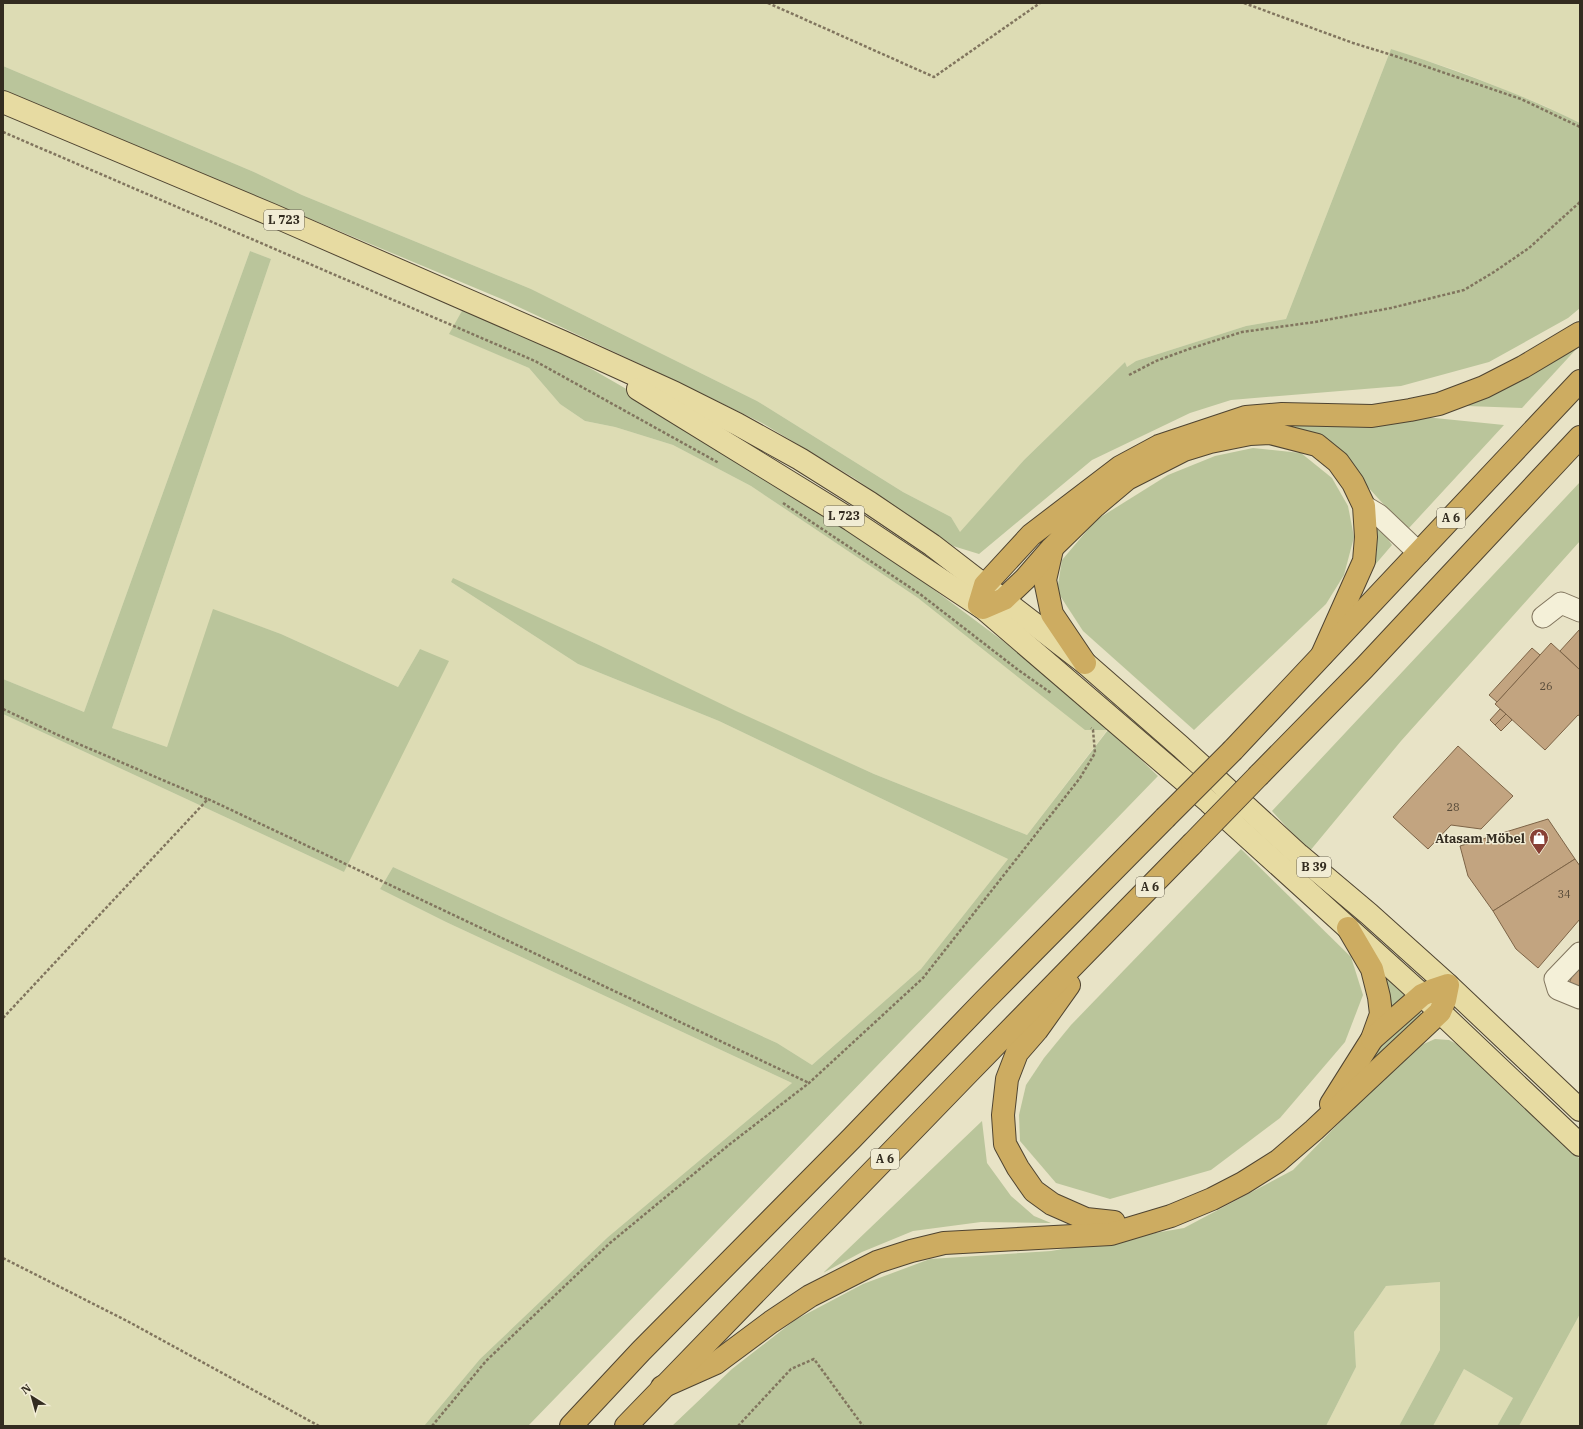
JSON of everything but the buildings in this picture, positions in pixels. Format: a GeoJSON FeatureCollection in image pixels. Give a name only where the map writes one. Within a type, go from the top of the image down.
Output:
{"type":"FeatureCollection","features":[{"type":"Feature","properties":{"kind":"highway"},"geometry":{"type":"LineString","coordinates":[[1322,655],[1364,561],[1366,537],[1364,506],[1354,483],[1338,462],[1317,445],[1270,433],[1250,434],[1210,442],[1184,450],[1127,479],[1095,506],[1052,548],[1025,579],[1004,599],[983,608],[980,605],[980,599],[985,585],[1031,535],[1064,508],[1120,467],[1159,446],[1246,417],[1282,414],[1372,416],[1439,404],[1484,387],[1523,367],[1580,333]]}},
{"type":"Feature","properties":{"kind":"highway","name":"A 6"},"geometry":{"type":"LineString","coordinates":[[571,1426],[641,1351],[857,1132],[989,995],[1233,750],[1580,381]]}},
{"type":"Feature","properties":{"kind":"highway","name":"A 6"},"geometry":{"type":"LineString","coordinates":[[626,1426],[662,1387],[1364,668],[1580,437]]}},
{"type":"Feature","properties":{"kind":"highway"},"geometry":{"type":"LineString","coordinates":[[1052,548],[1045,580],[1052,614],[1085,663]]}},
{"type":"Feature","properties":{"kind":"highway"},"geometry":{"type":"LineString","coordinates":[[1314,1130],[1372,1039],[1381,1014],[1379,997],[1372,969],[1348,928]]}},
{"type":"Feature","properties":{"kind":"highway"},"geometry":{"type":"LineString","coordinates":[[1107,930],[1037,1030],[1017,1052],[1007,1080],[1003,1115],[1005,1144],[1018,1168],[1034,1191],[1052,1204],[1086,1219],[1139,1225]]}},
{"type":"Feature","properties":{"kind":"highway"},"geometry":{"type":"LineString","coordinates":[[1372,1039],[1422,995],[1448,985]]}},
{"type":"Feature","properties":{"kind":"highway"},"geometry":{"type":"LineString","coordinates":[[662,1387],[716,1363],[771,1322],[810,1296],[884,1260],[911,1251],[944,1243],[1111,1234],[1171,1216],[1212,1200],[1243,1183],[1278,1160],[1314,1130],[1440,1012],[1445,1000],[1448,985]]}},
{"type":"Feature","properties":{"kind":"main road","name":"L 723"},"geometry":{"type":"LineString","coordinates":[[3,102],[272,215],[562,342],[675,393],[737,424],[800,459],[870,503],[932,545],[1004,599],[1085,663]]}},
{"type":"Feature","properties":{"kind":"main road","name":"L 723"},"geometry":{"type":"LineString","coordinates":[[562,342],[845,516],[983,608],[1012,634]]}},
{"type":"Feature","properties":{"kind":"main road","name":"B 39"},"geometry":{"type":"LineString","coordinates":[[1012,634],[1103,710],[1209,802],[1422,995],[1580,1145]]}},
{"type":"Feature","properties":{"kind":"main road","name":"B 39"},"geometry":{"type":"LineString","coordinates":[[1085,663],[1181,747],[1299,855],[1448,985],[1580,1110]]}},
{"type":"Feature","properties":{"kind":"lane"},"geometry":{"type":"LineString","coordinates":[[1364,506],[1379,515],[1419,553]]}},
{"type":"Feature","properties":{"kind":"lane"},"geometry":{"type":"LineString","coordinates":[[1543,617],[1561,603],[1580,611]]}},
{"type":"Feature","properties":{"kind":"lane"},"geometry":{"type":"LineString","coordinates":[[1580,953],[1555,979],[1558,989],[1580,998]]}},
{"type":"Feature","properties":{"kind":"path"},"geometry":{"type":"LineString","coordinates":[[768,3],[934,76],[1040,3]]}},
{"type":"Feature","properties":{"kind":"path"},"geometry":{"type":"LineString","coordinates":[[1244,3],[1353,43],[1521,99],[1580,127]]}},
{"type":"Feature","properties":{"kind":"path"},"geometry":{"type":"LineString","coordinates":[[3,132],[535,361],[721,464]]}},
{"type":"Feature","properties":{"kind":"path"},"geometry":{"type":"LineString","coordinates":[[1129,375],[1156,361],[1242,332],[1315,322],[1384,309],[1464,290],[1529,248],[1580,202]]}},
{"type":"Feature","properties":{"kind":"path"},"geometry":{"type":"LineString","coordinates":[[782,502],[920,594],[1017,669],[1055,696]]}},
{"type":"Feature","properties":{"kind":"path"},"geometry":{"type":"LineString","coordinates":[[3,709],[67,739],[208,799],[809,1083]]}},
{"type":"Feature","properties":{"kind":"path"},"geometry":{"type":"LineString","coordinates":[[432,1426],[486,1361],[610,1243],[730,1144],[809,1083],[923,978],[1080,778],[1095,753],[1093,730],[1088,725]]}},
{"type":"Feature","properties":{"kind":"path"},"geometry":{"type":"LineString","coordinates":[[3,1018],[208,799]]}},
{"type":"Feature","properties":{"kind":"path"},"geometry":{"type":"LineString","coordinates":[[3,1258],[129,1322],[318,1426]]}},
{"type":"Feature","properties":{"kind":"path"},"geometry":{"type":"LineString","coordinates":[[738,1426],[791,1369],[814,1359],[863,1426]]}},
{"type":"Feature","properties":{"kind":"green space"},"geometry":{"type":"Polygon","coordinates":[[[3,3],[1580,3],[1580,123],[1545,106],[1458,71],[1391,49],[1286,319],[1246,326],[1136,361],[1127,367],[1125,362],[1024,460],[960,533],[951,517],[903,492],[757,401],[531,289],[302,195],[254,172],[3,66],[3,3]]]}},
{"type":"Feature","properties":{"kind":"green space"},"geometry":{"type":"Polygon","coordinates":[[[1391,49],[1487,83],[1580,123],[1580,308],[1568,318],[1489,362],[1401,386],[1231,400],[1190,413],[1092,460],[979,554],[953,546],[854,478],[762,423],[676,381],[504,300],[3,90],[3,66],[254,172],[302,195],[531,289],[757,401],[903,492],[951,517],[960,532],[1024,460],[1125,362],[1127,367],[1136,361],[1246,326],[1286,319],[1391,49]]]}},
{"type":"Feature","properties":{"kind":"green space"},"geometry":{"type":"Polygon","coordinates":[[[3,113],[463,309],[450,334],[529,368],[560,404],[585,421],[615,427],[673,445],[751,486],[918,598],[1108,729],[1027,835],[874,774],[735,711],[599,645],[453,579],[451,582],[578,664],[719,721],[1008,859],[921,969],[812,1065],[777,1043],[393,867],[380,889],[446,922],[792,1083],[608,1237],[480,1359],[424,1426],[3,1426],[3,714],[344,872],[420,649],[398,687],[281,634],[214,610],[167,747],[112,728],[271,259],[250,251],[84,712],[3,679],[3,113]]]}},
{"type":"Feature","properties":{"kind":"green space"},"geometry":{"type":"Polygon","coordinates":[[[250,251],[271,259],[112,728],[167,747],[213,609],[281,634],[398,687],[420,649],[449,661],[344,872],[3,714],[3,679],[84,712],[250,251]]]}},
{"type":"Feature","properties":{"kind":"green space"},"geometry":{"type":"Polygon","coordinates":[[[463,309],[576,360],[649,402],[859,534],[1003,641],[1092,713],[1158,776],[528,1426],[424,1426],[480,1359],[608,1237],[792,1083],[446,922],[380,889],[393,867],[777,1043],[812,1065],[921,969],[1008,859],[719,721],[578,664],[451,582],[453,578],[874,774],[1027,835],[1108,730],[1085,730],[918,598],[751,486],[673,445],[615,427],[585,421],[560,404],[529,368],[449,334],[463,309]]]}},
{"type":"Feature","properties":{"kind":"green space"},"geometry":{"type":"Polygon","coordinates":[[[1580,345],[1522,408],[1467,406],[1463,404],[1580,345]]]}},
{"type":"Feature","properties":{"kind":"green space"},"geometry":{"type":"Polygon","coordinates":[[[1415,416],[1504,425],[1409,528],[1397,519],[1366,485],[1279,425],[1415,416]]]}},
{"type":"Feature","properties":{"kind":"green space"},"geometry":{"type":"Polygon","coordinates":[[[1253,448],[1301,453],[1332,478],[1348,506],[1354,537],[1344,575],[1326,604],[1194,730],[1083,631],[1057,591],[1062,560],[1096,520],[1168,475],[1215,456],[1253,448]]]}},
{"type":"Feature","properties":{"kind":"green space"},"geometry":{"type":"Polygon","coordinates":[[[1580,482],[1580,541],[1401,741],[1309,852],[1272,811],[1580,482]]]}},
{"type":"Feature","properties":{"kind":"green space"},"geometry":{"type":"Polygon","coordinates":[[[1376,522],[1392,545],[1374,566],[1377,549],[1376,522]]]}},
{"type":"Feature","properties":{"kind":"green space"},"geometry":{"type":"Polygon","coordinates":[[[1241,849],[1351,957],[1363,995],[1345,1042],[1280,1118],[1211,1170],[1110,1199],[1056,1183],[1020,1141],[1019,1115],[1026,1085],[1044,1058],[1071,1025],[1241,849]]]}},
{"type":"Feature","properties":{"kind":"green space"},"geometry":{"type":"Polygon","coordinates":[[[1382,972],[1408,993],[1388,1013],[1382,972]]]}},
{"type":"Feature","properties":{"kind":"green space"},"geometry":{"type":"Polygon","coordinates":[[[1420,1010],[1421,1014],[1412,1025],[1362,1071],[1357,1067],[1420,1010]]]}},
{"type":"Feature","properties":{"kind":"green space"},"geometry":{"type":"Polygon","coordinates":[[[1435,1039],[1449,1040],[1468,1050],[1580,1159],[1580,1314],[1519,1426],[1497,1426],[1513,1398],[1464,1369],[1433,1426],[1399,1426],[1440,1350],[1440,1282],[1386,1286],[1354,1332],[1356,1367],[1326,1426],[672,1426],[732,1369],[795,1320],[863,1284],[930,1259],[1051,1251],[1184,1228],[1293,1170],[1391,1070],[1419,1046],[1435,1039]]]}},
{"type":"Feature","properties":{"kind":"green space"},"geometry":{"type":"Polygon","coordinates":[[[982,1121],[987,1163],[1011,1196],[1034,1216],[1051,1223],[981,1222],[913,1231],[862,1252],[823,1273],[982,1121]]]}},
{"type":"Feature","properties":{"kind":"green space"},"geometry":{"type":"Polygon","coordinates":[[[1440,1282],[1440,1350],[1399,1426],[1326,1426],[1356,1367],[1354,1332],[1386,1286],[1440,1282]]]}},
{"type":"Feature","properties":{"kind":"green space"},"geometry":{"type":"Polygon","coordinates":[[[1580,1314],[1580,1426],[1519,1426],[1580,1314]]]}},
{"type":"Feature","properties":{"kind":"green space"},"geometry":{"type":"Polygon","coordinates":[[[1464,1369],[1513,1398],[1497,1426],[1433,1426],[1464,1369]]]}},
{"type":"Feature","properties":{"kind":"place","name":"Atasam Möbel"},"geometry":{"type":"Point","coordinates":[1539,855]}}]}
